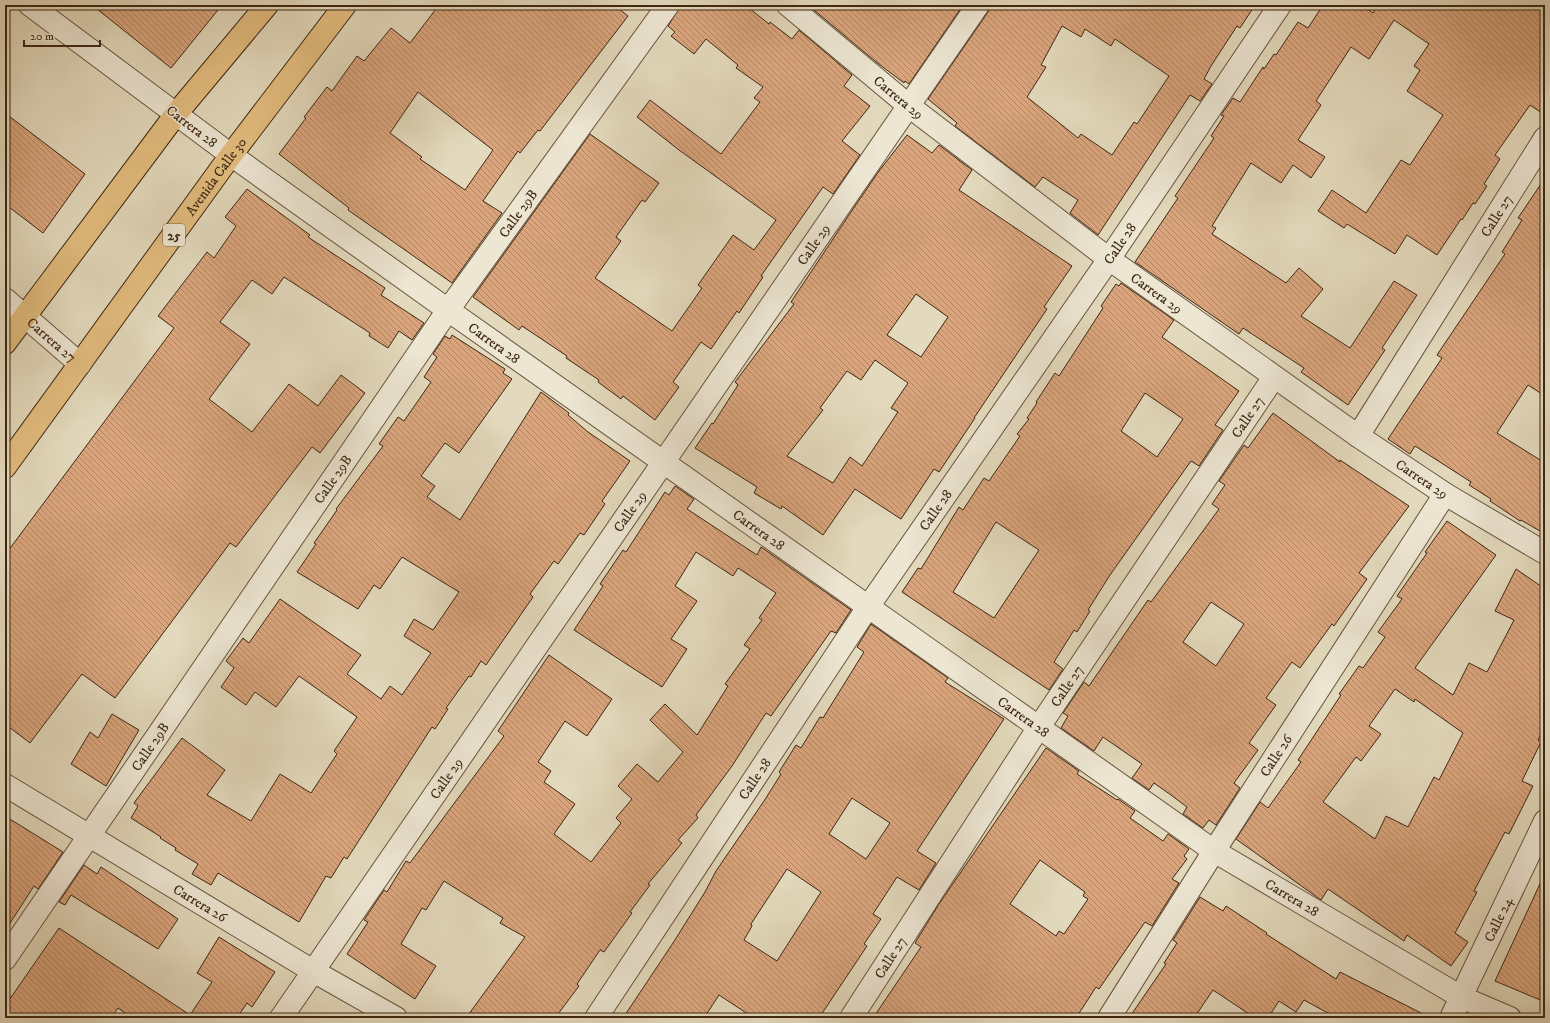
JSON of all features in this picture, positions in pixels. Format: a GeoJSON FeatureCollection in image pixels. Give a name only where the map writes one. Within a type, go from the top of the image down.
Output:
{"type":"FeatureCollection","features":[{"type":"Feature","properties":{"kind":"highway"},"geometry":{"type":"LineString","coordinates":[[5,343],[24,315],[176,114],[267,5]]}},
{"type":"Feature","properties":{"kind":"highway","name":"Avenida Calle 30"},"geometry":{"type":"LineString","coordinates":[[5,467],[231,155],[345,5]]}},
{"type":"Feature","properties":{"kind":"street","name":"Carrera 28"},"geometry":{"type":"LineString","coordinates":[[30,5],[231,155],[1214,851],[1461,997],[1510,1018]]}},
{"type":"Feature","properties":{"kind":"street","name":"Calle 29B"},"geometry":{"type":"LineString","coordinates":[[5,959],[448,310],[668,5]]}},
{"type":"Feature","properties":{"kind":"street","name":"Carrera 29"},"geometry":{"type":"LineString","coordinates":[[788,5],[909,106],[1109,259],[1358,436],[1445,494],[1545,553]]}},
{"type":"Feature","properties":{"kind":"street","name":"Calle 29"},"geometry":{"type":"LineString","coordinates":[[281,1018],[978,5]]}},
{"type":"Feature","properties":{"kind":"street","name":"Calle 28"},"geometry":{"type":"LineString","coordinates":[[596,1018],[868,607],[1109,259],[1280,5]]}},
{"type":"Feature","properties":{"kind":"street","name":"Calle 27"},"geometry":{"type":"LineString","coordinates":[[1358,436],[1545,138]]}},
{"type":"Feature","properties":{"kind":"street","name":"Carrera 27"},"geometry":{"type":"LineString","coordinates":[[5,299],[80,364]]}},
{"type":"Feature","properties":{"kind":"street","name":"Calle 27"},"geometry":{"type":"LineString","coordinates":[[850,1018],[1039,727],[1274,377]]}},
{"type":"Feature","properties":{"kind":"street","name":"Calle 26"},"geometry":{"type":"LineString","coordinates":[[1109,1018],[1214,851],[1445,494]]}},
{"type":"Feature","properties":{"kind":"street","name":"Carrera 26"},"geometry":{"type":"LineString","coordinates":[[5,784],[313,971],[396,1018]]}},
{"type":"Feature","properties":{"kind":"street","name":"Calle 24"},"geometry":{"type":"LineString","coordinates":[[1451,1018],[1545,821]]}},
{"type":"Feature","properties":{"kind":"building"},"geometry":{"type":"Polygon","coordinates":[[[92,5],[222,5],[171,68],[92,5]]]}},
{"type":"Feature","properties":{"kind":"building"},"geometry":{"type":"Polygon","coordinates":[[[439,5],[614,5],[628,16],[540,131],[538,130],[520,153],[518,151],[483,201],[502,213],[452,283],[348,210],[349,208],[279,154],[306,118],[304,117],[327,87],[332,91],[357,56],[364,61],[391,28],[410,43],[439,5]],[[418,92],[390,133],[422,157],[420,159],[465,190],[493,150],[418,92]]]}},
{"type":"Feature","properties":{"kind":"building"},"geometry":{"type":"Polygon","coordinates":[[[681,5],[745,5],[769,24],[770,22],[792,39],[799,30],[852,75],[844,86],[870,106],[842,141],[860,155],[833,194],[823,187],[761,276],[763,277],[739,313],[737,311],[711,349],[701,342],[673,382],[679,387],[655,420],[623,396],[621,399],[598,382],[599,380],[566,358],[567,356],[522,326],[519,330],[473,297],[590,134],[659,183],[645,202],[642,200],[616,237],[621,241],[595,278],[672,331],[702,288],[698,285],[733,235],[754,250],[776,220],[679,150],[637,117],[650,100],[721,154],[760,102],[754,98],[763,87],[736,68],[738,65],[706,39],[694,54],[671,36],[675,32],[668,26],[681,5]]]}},
{"type":"Feature","properties":{"kind":"building"},"geometry":{"type":"Polygon","coordinates":[[[817,5],[963,5],[909,84],[905,81],[904,83],[875,61],[814,10],[817,5]]]}},
{"type":"Feature","properties":{"kind":"building"},"geometry":{"type":"Polygon","coordinates":[[[990,5],[1255,5],[1240,28],[1237,26],[1211,66],[1204,79],[1212,84],[1200,101],[1190,95],[1098,235],[1070,213],[1078,200],[1043,177],[1035,187],[955,126],[957,123],[928,99],[988,12],[990,5]],[[1062,26],[1041,65],[1046,67],[1027,97],[1078,138],[1081,134],[1112,155],[1134,122],[1137,124],[1169,76],[1115,39],[1111,46],[1085,29],[1081,37],[1062,26]]]}},
{"type":"Feature","properties":{"kind":"building"},"geometry":{"type":"Polygon","coordinates":[[[1323,5],[1361,5],[1373,13],[1376,8],[1371,5],[1545,5],[1545,115],[1530,105],[1495,155],[1500,159],[1484,184],[1487,186],[1475,204],[1473,203],[1462,220],[1461,219],[1437,255],[1407,235],[1395,254],[1347,224],[1344,228],[1318,211],[1332,190],[1366,213],[1401,160],[1410,165],[1443,115],[1407,91],[1420,70],[1414,66],[1429,44],[1394,20],[1369,59],[1351,47],[1316,101],[1321,105],[1298,140],[1325,157],[1311,178],[1293,165],[1281,183],[1251,163],[1212,226],[1216,228],[1212,234],[1286,283],[1299,268],[1323,289],[1301,316],[1350,348],[1394,281],[1417,295],[1382,348],[1385,350],[1348,405],[1301,372],[1304,368],[1243,328],[1239,334],[1135,262],[1178,198],[1175,196],[1214,138],[1211,136],[1224,116],[1221,115],[1233,98],[1240,102],[1263,67],[1264,69],[1274,54],[1276,55],[1298,22],[1308,28],[1323,5]]]}},
{"type":"Feature","properties":{"kind":"building"},"geometry":{"type":"Polygon","coordinates":[[[5,113],[85,174],[43,233],[5,204],[5,113]]]}},
{"type":"Feature","properties":{"kind":"building"},"geometry":{"type":"Polygon","coordinates":[[[907,135],[932,153],[939,145],[972,170],[959,190],[1072,266],[1044,307],[1047,309],[939,472],[934,469],[901,519],[855,489],[823,535],[782,506],[781,509],[754,493],[757,487],[695,448],[712,423],[713,424],[738,385],[735,382],[794,304],[791,302],[879,171],[907,135]],[[916,294],[887,335],[921,357],[948,317],[916,294]],[[875,360],[861,380],[847,371],[820,408],[823,410],[787,456],[833,483],[850,457],[862,466],[898,412],[891,408],[908,383],[875,360]]]}},
{"type":"Feature","properties":{"kind":"building"},"geometry":{"type":"Polygon","coordinates":[[[1545,178],[1545,396],[1528,385],[1497,433],[1545,463],[1545,534],[1521,520],[1520,521],[1490,501],[1491,499],[1469,485],[1471,482],[1415,446],[1410,454],[1388,439],[1442,358],[1437,355],[1505,254],[1502,252],[1522,220],[1518,218],[1545,178]]]}},
{"type":"Feature","properties":{"kind":"building"},"geometry":{"type":"Polygon","coordinates":[[[247,189],[310,235],[308,237],[385,288],[381,295],[424,323],[412,340],[399,331],[388,348],[369,336],[370,333],[284,277],[272,294],[252,280],[220,322],[250,344],[209,399],[252,432],[289,384],[318,406],[341,375],[365,393],[320,453],[312,447],[236,547],[230,543],[115,698],[82,674],[30,743],[5,724],[5,555],[174,328],[158,316],[207,252],[214,258],[236,226],[225,217],[247,189]]]}},
{"type":"Feature","properties":{"kind":"building"},"geometry":{"type":"Polygon","coordinates":[[[1121,283],[1174,320],[1162,337],[1239,391],[1215,425],[1223,430],[1199,466],[1191,461],[1110,575],[1088,610],[1090,611],[1077,632],[1074,630],[1054,662],[1063,669],[1049,690],[902,592],[918,568],[921,569],[959,507],[963,510],[984,478],[989,481],[1020,436],[1017,434],[1029,419],[1027,418],[1037,403],[1036,402],[1055,373],[1059,376],[1103,308],[1101,306],[1116,284],[1119,286],[1121,283]],[[1145,393],[1121,431],[1157,457],[1183,419],[1145,393]],[[996,522],[953,592],[994,618],[1039,550],[996,522]]]}},
{"type":"Feature","properties":{"kind":"building"},"geometry":{"type":"Polygon","coordinates":[[[452,335],[505,369],[503,373],[512,379],[459,453],[445,443],[421,476],[435,486],[427,497],[460,520],[541,392],[569,413],[568,415],[588,432],[630,461],[602,501],[605,504],[584,535],[580,533],[558,564],[554,561],[530,594],[533,597],[486,665],[481,661],[471,677],[469,676],[446,708],[448,709],[435,729],[432,727],[347,859],[344,857],[331,878],[326,876],[299,922],[218,873],[211,885],[192,874],[198,864],[175,850],[176,848],[160,838],[161,837],[131,818],[138,806],[134,803],[182,738],[225,770],[207,795],[251,821],[280,774],[311,793],[337,754],[334,751],[357,717],[299,676],[276,707],[255,692],[246,705],[221,687],[234,668],[226,661],[243,638],[249,643],[280,599],[361,655],[347,674],[381,699],[390,686],[402,695],[431,653],[404,636],[414,619],[433,630],[459,592],[402,557],[380,589],[374,585],[358,609],[297,572],[316,544],[314,543],[337,510],[336,509],[383,446],[379,444],[398,417],[404,421],[431,382],[424,377],[437,357],[433,354],[445,336],[450,339],[452,335]]]}},
{"type":"Feature","properties":{"kind":"building"},"geometry":{"type":"Polygon","coordinates":[[[1273,413],[1340,462],[1340,460],[1409,506],[1359,573],[1367,579],[1334,626],[1332,624],[1300,668],[1292,662],[1266,698],[1276,705],[1249,743],[1258,750],[1234,783],[1240,788],[1216,825],[1209,820],[1203,828],[1183,814],[1187,807],[1154,783],[1149,790],[1132,778],[1142,764],[1103,737],[1094,751],[1061,728],[1068,716],[1063,713],[1084,682],[1089,686],[1148,600],[1151,602],[1219,509],[1212,504],[1225,485],[1219,481],[1244,445],[1248,448],[1273,413]],[[1211,602],[1183,642],[1216,666],[1244,624],[1211,602]]]}},
{"type":"Feature","properties":{"kind":"building"},"geometry":{"type":"Polygon","coordinates":[[[675,486],[694,499],[687,509],[757,555],[761,547],[851,610],[836,633],[831,631],[771,716],[766,713],[732,766],[696,815],[698,818],[678,840],[682,843],[648,884],[650,885],[630,912],[632,913],[604,952],[600,950],[577,984],[579,986],[555,1018],[466,1018],[525,937],[500,923],[503,918],[444,881],[426,910],[422,908],[401,944],[436,966],[415,999],[347,954],[368,922],[364,920],[384,890],[387,892],[406,861],[410,863],[504,736],[498,731],[549,655],[612,699],[587,736],[565,721],[538,762],[551,771],[544,782],[575,804],[554,834],[591,862],[621,823],[616,818],[632,799],[618,786],[637,764],[658,782],[683,752],[650,720],[665,704],[697,735],[728,686],[725,684],[750,649],[744,645],[762,620],[759,618],[776,593],[738,568],[733,576],[696,552],[675,586],[697,601],[671,639],[687,649],[662,687],[574,630],[603,586],[600,584],[623,550],[626,552],[665,492],[669,495],[675,486]]]}},
{"type":"Feature","properties":{"kind":"building"},"geometry":{"type":"Polygon","coordinates":[[[1447,521],[1496,555],[1415,668],[1453,695],[1469,663],[1487,672],[1514,620],[1495,611],[1516,569],[1545,589],[1545,727],[1538,740],[1541,742],[1522,781],[1533,786],[1509,834],[1505,832],[1474,891],[1477,892],[1455,933],[1468,942],[1451,966],[1407,935],[1404,941],[1328,889],[1321,900],[1236,839],[1260,802],[1268,808],[1301,762],[1298,760],[1341,695],[1339,694],[1359,666],[1363,668],[1385,637],[1378,632],[1402,599],[1397,596],[1427,553],[1425,552],[1447,521]],[[1395,689],[1369,726],[1381,734],[1361,761],[1356,757],[1323,802],[1375,839],[1386,816],[1408,827],[1434,777],[1439,780],[1463,733],[1415,699],[1414,702],[1395,689]]]}},
{"type":"Feature","properties":{"kind":"building"},"geometry":{"type":"Polygon","coordinates":[[[871,624],[948,678],[945,682],[1004,719],[917,851],[936,863],[919,890],[897,877],[873,914],[881,919],[864,944],[867,946],[819,1018],[754,1018],[719,995],[704,1018],[623,1018],[673,943],[705,892],[716,871],[764,801],[781,774],[779,772],[796,745],[801,748],[820,717],[823,718],[864,652],[857,647],[871,624]],[[852,798],[829,834],[866,859],[890,823],[852,798]],[[787,869],[751,924],[752,926],[744,940],[777,961],[821,892],[787,869]]]}},
{"type":"Feature","properties":{"kind":"building"},"geometry":{"type":"Polygon","coordinates":[[[112,714],[139,730],[106,786],[71,764],[90,732],[98,738],[112,714]]]}},
{"type":"Feature","properties":{"kind":"building"},"geometry":{"type":"Polygon","coordinates":[[[1046,748],[1079,771],[1077,774],[1135,811],[1130,818],[1163,841],[1168,834],[1189,849],[1184,856],[1187,859],[1172,879],[1179,883],[1152,926],[1145,922],[1099,989],[1096,987],[1076,1018],[873,1018],[921,947],[915,943],[939,904],[1046,748]],[[1040,860],[1010,904],[1056,936],[1059,931],[1064,934],[1088,899],[1083,896],[1085,892],[1040,860]]]}},
{"type":"Feature","properties":{"kind":"building"},"geometry":{"type":"Polygon","coordinates":[[[5,816],[63,852],[38,889],[34,886],[5,931],[5,816]]]}},
{"type":"Feature","properties":{"kind":"building"},"geometry":{"type":"Polygon","coordinates":[[[84,865],[97,874],[101,867],[178,919],[158,949],[71,895],[65,905],[59,902],[84,865]]]}},
{"type":"Feature","properties":{"kind":"building"},"geometry":{"type":"Polygon","coordinates":[[[1545,873],[1545,1002],[1495,981],[1545,873]]]}},
{"type":"Feature","properties":{"kind":"building"},"geometry":{"type":"Polygon","coordinates":[[[1200,897],[1223,911],[1226,906],[1267,933],[1266,934],[1336,979],[1340,972],[1431,1018],[1337,1018],[1304,1000],[1296,1012],[1279,1001],[1268,1018],[1255,1018],[1213,990],[1194,1018],[1129,1018],[1166,964],[1164,963],[1177,943],[1173,940],[1200,897]]]}},
{"type":"Feature","properties":{"kind":"building"},"geometry":{"type":"Polygon","coordinates":[[[59,928],[190,1015],[212,982],[197,973],[219,937],[275,972],[252,1007],[247,1003],[237,1018],[132,1018],[118,1008],[111,1018],[5,1018],[5,1006],[59,928]]]}}]}
